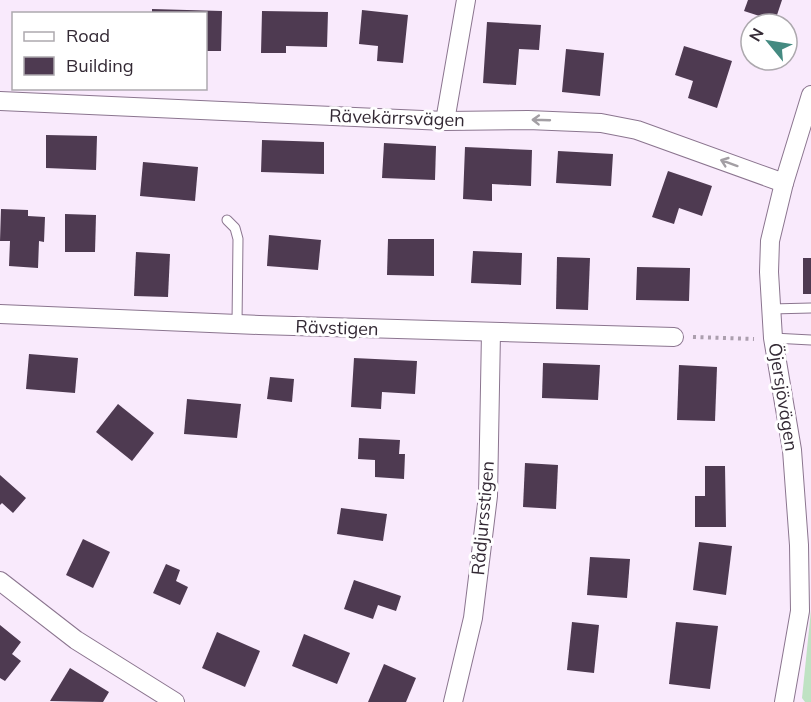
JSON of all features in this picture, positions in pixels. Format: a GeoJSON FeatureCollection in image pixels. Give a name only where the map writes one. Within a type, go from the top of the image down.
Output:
{"type":"FeatureCollection","features":[{"type":"Feature","properties":{"kind":"street"},"geometry":{"type":"LineString","coordinates":[[445,121],[465,0]]}},
{"type":"Feature","properties":{"kind":"street","name":"Öjersjövägen"},"geometry":{"type":"LineString","coordinates":[[784,702],[801,612],[799,545],[792,450],[773,338],[769,272],[770,241],[784,183],[805,131],[811,95]]}},
{"type":"Feature","properties":{"kind":"street","name":"Rävekärrsvägen"},"geometry":{"type":"LineString","coordinates":[[0,101],[445,121],[528,120],[622,126],[784,183]]}},
{"type":"Feature","properties":{"kind":"street","name":"Rävstigen"},"geometry":{"type":"LineString","coordinates":[[0,314],[237,324],[674,337]]}},
{"type":"Feature","properties":{"kind":"street","name":"Rådjursstigen"},"geometry":{"type":"LineString","coordinates":[[453,702],[472,618],[488,496],[492,332]]}},
{"type":"Feature","properties":{"kind":"street"},"geometry":{"type":"LineString","coordinates":[[0,582],[76,640],[175,702]]}},
{"type":"Feature","properties":{"kind":"lane"},"geometry":{"type":"LineString","coordinates":[[227,220],[235,228],[238,239],[237,324]]}},
{"type":"Feature","properties":{"kind":"lane"},"geometry":{"type":"LineString","coordinates":[[771,309],[811,308]]}},
{"type":"Feature","properties":{"kind":"lane"},"geometry":{"type":"LineString","coordinates":[[773,338],[811,340]]}},
{"type":"Feature","properties":{"kind":"path"},"geometry":{"type":"LineString","coordinates":[[674,337],[773,338]]}},
{"type":"Feature","properties":{"kind":"green space"},"geometry":{"type":"Polygon","coordinates":[[[811,610],[811,702],[805,702],[802,698],[811,610]]]}},
{"type":"Feature","properties":{"kind":"building"},"geometry":{"type":"Polygon","coordinates":[[[748,0],[782,0],[778,12],[744,11],[748,0]]]}},
{"type":"Feature","properties":{"kind":"building"},"geometry":{"type":"Polygon","coordinates":[[[152,9],[222,11],[221,51],[207,51],[207,12],[152,12],[152,9]]]}},
{"type":"Feature","properties":{"kind":"building"},"geometry":{"type":"Polygon","coordinates":[[[362,10],[408,15],[403,63],[377,61],[378,46],[359,44],[362,10]]]}},
{"type":"Feature","properties":{"kind":"building"},"geometry":{"type":"Polygon","coordinates":[[[262,11],[328,12],[327,47],[286,46],[286,53],[261,53],[262,11]]]}},
{"type":"Feature","properties":{"kind":"building"},"geometry":{"type":"Polygon","coordinates":[[[487,22],[541,25],[539,50],[519,49],[516,85],[483,83],[487,22]]]}},
{"type":"Feature","properties":{"kind":"building"},"geometry":{"type":"Polygon","coordinates":[[[684,46],[732,61],[717,108],[688,98],[693,81],[675,75],[684,46]]]}},
{"type":"Feature","properties":{"kind":"building"},"geometry":{"type":"Polygon","coordinates":[[[566,49],[604,53],[600,96],[562,92],[566,49]]]}},
{"type":"Feature","properties":{"kind":"building"},"geometry":{"type":"Polygon","coordinates":[[[46,135],[97,136],[96,170],[46,168],[46,135]]]}},
{"type":"Feature","properties":{"kind":"building"},"geometry":{"type":"Polygon","coordinates":[[[262,140],[324,142],[324,174],[261,172],[262,140]]]}},
{"type":"Feature","properties":{"kind":"building"},"geometry":{"type":"Polygon","coordinates":[[[384,143],[436,146],[435,180],[382,178],[384,143]]]}},
{"type":"Feature","properties":{"kind":"building"},"geometry":{"type":"Polygon","coordinates":[[[465,147],[532,150],[531,186],[492,184],[492,201],[463,199],[465,147]]]}},
{"type":"Feature","properties":{"kind":"building"},"geometry":{"type":"Polygon","coordinates":[[[558,151],[613,154],[611,186],[556,183],[558,151]]]}},
{"type":"Feature","properties":{"kind":"building"},"geometry":{"type":"Polygon","coordinates":[[[143,162],[198,167],[195,201],[140,196],[143,162]]]}},
{"type":"Feature","properties":{"kind":"building"},"geometry":{"type":"Polygon","coordinates":[[[668,171],[712,186],[702,216],[679,208],[674,224],[652,217],[668,171]]]}},
{"type":"Feature","properties":{"kind":"building"},"geometry":{"type":"Polygon","coordinates":[[[1,209],[28,210],[28,216],[45,217],[44,242],[39,241],[38,268],[9,266],[10,241],[0,241],[1,209]]]}},
{"type":"Feature","properties":{"kind":"building"},"geometry":{"type":"Polygon","coordinates":[[[65,214],[96,215],[95,252],[65,252],[65,214]]]}},
{"type":"Feature","properties":{"kind":"building"},"geometry":{"type":"Polygon","coordinates":[[[269,235],[321,240],[318,270],[267,266],[269,235]]]}},
{"type":"Feature","properties":{"kind":"building"},"geometry":{"type":"Polygon","coordinates":[[[388,239],[434,239],[434,276],[387,275],[388,239]]]}},
{"type":"Feature","properties":{"kind":"building"},"geometry":{"type":"Polygon","coordinates":[[[473,251],[522,253],[521,285],[471,283],[473,251]]]}},
{"type":"Feature","properties":{"kind":"building"},"geometry":{"type":"Polygon","coordinates":[[[136,252],[170,254],[168,297],[134,296],[136,252]]]}},
{"type":"Feature","properties":{"kind":"building"},"geometry":{"type":"Polygon","coordinates":[[[557,257],[590,258],[588,310],[556,309],[557,257]]]}},
{"type":"Feature","properties":{"kind":"building"},"geometry":{"type":"Polygon","coordinates":[[[803,258],[811,258],[811,294],[803,294],[803,258]]]}},
{"type":"Feature","properties":{"kind":"building"},"geometry":{"type":"Polygon","coordinates":[[[637,267],[690,268],[689,301],[636,300],[637,267]]]}},
{"type":"Feature","properties":{"kind":"building"},"geometry":{"type":"Polygon","coordinates":[[[29,354],[78,358],[75,393],[26,389],[29,354]]]}},
{"type":"Feature","properties":{"kind":"building"},"geometry":{"type":"Polygon","coordinates":[[[354,358],[417,361],[415,394],[382,392],[381,409],[351,407],[354,358]]]}},
{"type":"Feature","properties":{"kind":"building"},"geometry":{"type":"Polygon","coordinates":[[[543,363],[600,365],[598,400],[542,398],[543,363]]]}},
{"type":"Feature","properties":{"kind":"building"},"geometry":{"type":"Polygon","coordinates":[[[679,365],[717,367],[715,421],[677,420],[679,365]]]}},
{"type":"Feature","properties":{"kind":"building"},"geometry":{"type":"Polygon","coordinates":[[[270,377],[294,379],[292,402],[267,399],[270,377]]]}},
{"type":"Feature","properties":{"kind":"building"},"geometry":{"type":"Polygon","coordinates":[[[187,399],[241,404],[237,438],[184,434],[187,399]]]}},
{"type":"Feature","properties":{"kind":"building"},"geometry":{"type":"Polygon","coordinates":[[[118,404],[154,433],[132,461],[96,432],[118,404]]]}},
{"type":"Feature","properties":{"kind":"building"},"geometry":{"type":"Polygon","coordinates":[[[359,438],[400,440],[399,454],[405,454],[404,479],[375,477],[375,460],[358,459],[359,438]]]}},
{"type":"Feature","properties":{"kind":"building"},"geometry":{"type":"Polygon","coordinates":[[[525,463],[558,465],[556,509],[523,507],[525,463]]]}},
{"type":"Feature","properties":{"kind":"building"},"geometry":{"type":"Polygon","coordinates":[[[705,466],[725,466],[726,527],[695,527],[695,496],[705,496],[705,466]]]}},
{"type":"Feature","properties":{"kind":"building"},"geometry":{"type":"Polygon","coordinates":[[[0,475],[26,498],[13,513],[2,503],[0,505],[0,475]]]}},
{"type":"Feature","properties":{"kind":"building"},"geometry":{"type":"Polygon","coordinates":[[[341,508],[387,514],[383,541],[337,534],[341,508]]]}},
{"type":"Feature","properties":{"kind":"building"},"geometry":{"type":"Polygon","coordinates":[[[83,539],[110,552],[93,588],[66,575],[83,539]]]}},
{"type":"Feature","properties":{"kind":"building"},"geometry":{"type":"Polygon","coordinates":[[[699,542],[732,546],[726,595],[693,590],[699,542]]]}},
{"type":"Feature","properties":{"kind":"building"},"geometry":{"type":"Polygon","coordinates":[[[590,557],[630,559],[627,598],[587,595],[590,557]]]}},
{"type":"Feature","properties":{"kind":"building"},"geometry":{"type":"Polygon","coordinates":[[[166,564],[180,570],[176,581],[188,587],[180,605],[153,593],[166,564]]]}},
{"type":"Feature","properties":{"kind":"building"},"geometry":{"type":"Polygon","coordinates":[[[354,580],[401,596],[396,611],[378,605],[373,619],[344,609],[354,580]]]}},
{"type":"Feature","properties":{"kind":"building"},"geometry":{"type":"Polygon","coordinates":[[[572,622],[599,625],[594,673],[567,670],[572,622]]]}},
{"type":"Feature","properties":{"kind":"building"},"geometry":{"type":"Polygon","coordinates":[[[676,622],[718,626],[710,689],[669,684],[676,622]]]}},
{"type":"Feature","properties":{"kind":"building"},"geometry":{"type":"Polygon","coordinates":[[[0,625],[21,642],[12,654],[21,661],[5,681],[0,678],[0,625]]]}},
{"type":"Feature","properties":{"kind":"building"},"geometry":{"type":"Polygon","coordinates":[[[217,632],[260,651],[245,687],[202,668],[217,632]]]}},
{"type":"Feature","properties":{"kind":"building"},"geometry":{"type":"Polygon","coordinates":[[[304,634],[350,653],[337,684],[292,666],[304,634]]]}},
{"type":"Feature","properties":{"kind":"building"},"geometry":{"type":"Polygon","coordinates":[[[384,664],[416,678],[406,702],[368,702],[384,664]]]}},
{"type":"Feature","properties":{"kind":"building"},"geometry":{"type":"Polygon","coordinates":[[[70,668],[109,692],[103,702],[50,701],[70,668]]]}}]}
